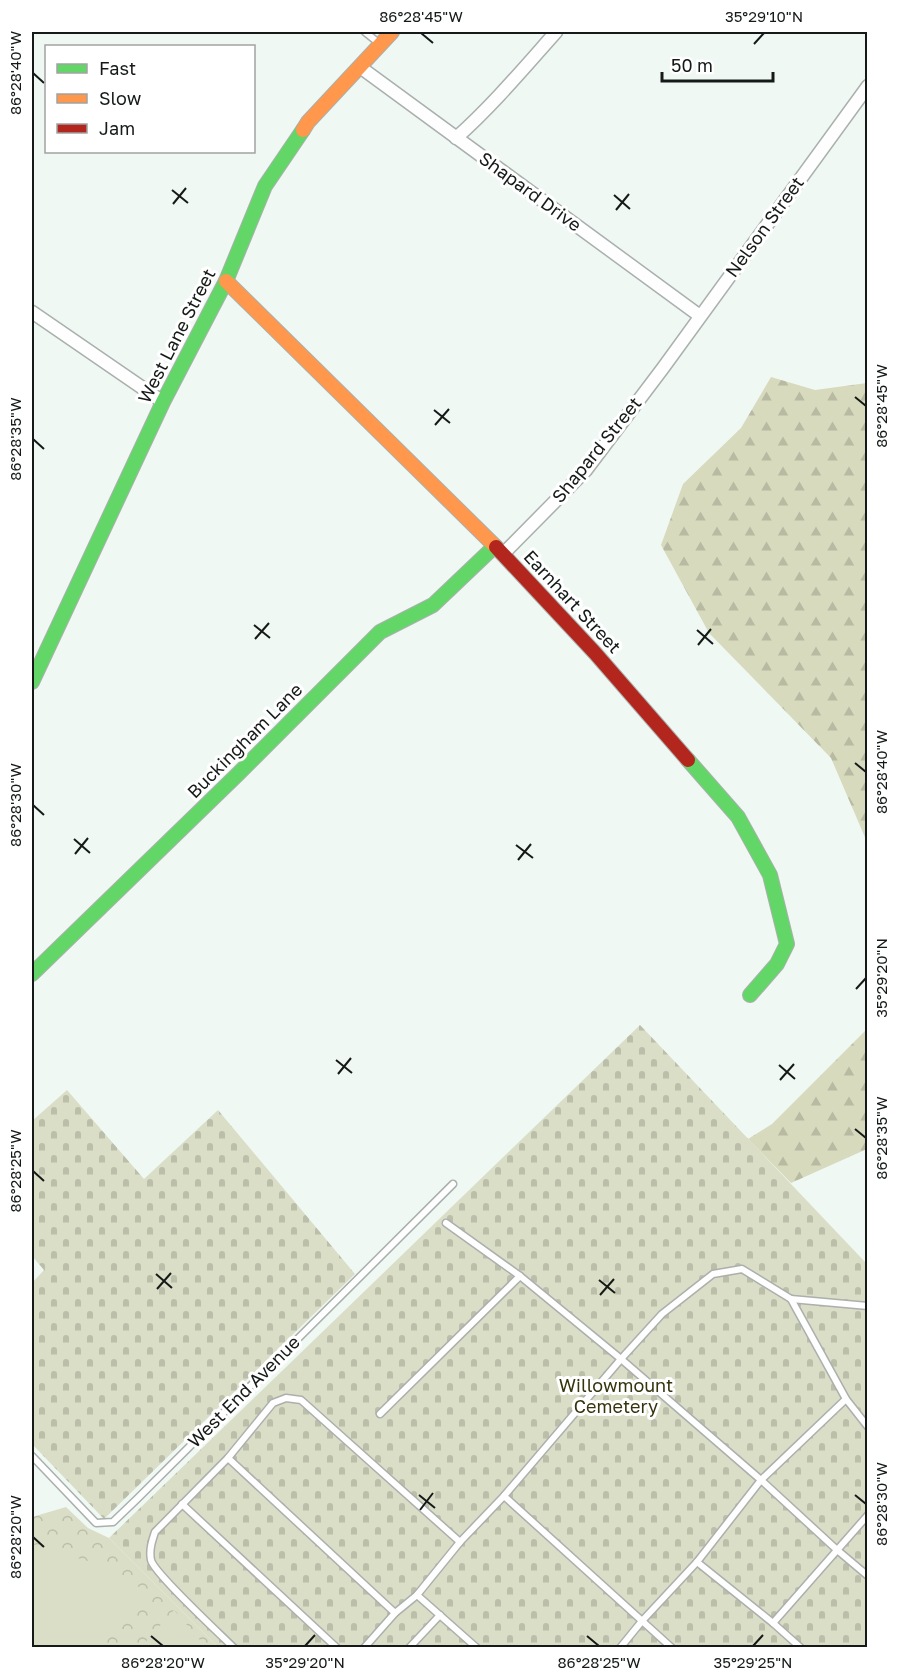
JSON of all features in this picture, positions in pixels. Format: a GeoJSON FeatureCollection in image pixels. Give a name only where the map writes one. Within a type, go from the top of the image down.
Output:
{"type":"FeatureCollection","features":[{"type":"Feature","properties":{"kind":"street","name":"West Lane Street"},"geometry":{"type":"LineString","coordinates":[[32,677],[163,402],[226,282],[265,186],[308,122],[392,32]]}},
{"type":"Feature","properties":{"kind":"street"},"geometry":{"type":"LineString","coordinates":[[456,138],[478,119],[556,32]]}},
{"type":"Feature","properties":{"kind":"street","name":"Shapard Drive"},"geometry":{"type":"LineString","coordinates":[[360,67],[700,316]]}},
{"type":"Feature","properties":{"kind":"street","name":"Nelson Street"},"geometry":{"type":"LineString","coordinates":[[663,368],[867,86]]}},
{"type":"Feature","properties":{"kind":"street","name":"Earnhart Street"},"geometry":{"type":"LineString","coordinates":[[226,282],[499,550],[595,653],[738,817],[770,875],[787,944],[777,964],[750,995]]}},
{"type":"Feature","properties":{"kind":"street"},"geometry":{"type":"LineString","coordinates":[[32,312],[163,402]]}},
{"type":"Feature","properties":{"kind":"street","name":"Shapard Street"},"geometry":{"type":"LineString","coordinates":[[499,550],[586,470],[663,368]]}},
{"type":"Feature","properties":{"kind":"street","name":"Buckingham Lane"},"geometry":{"type":"LineString","coordinates":[[32,974],[380,633],[433,605],[499,550]]}},
{"type":"Feature","properties":{"kind":"lane"},"geometry":{"type":"LineString","coordinates":[[366,32],[381,44]]}},
{"type":"Feature","properties":{"kind":"lane","name":"West End Avenue"},"geometry":{"type":"LineString","coordinates":[[32,1456],[96,1523],[112,1522],[453,1184]]}},
{"type":"Feature","properties":{"kind":"lane"},"geometry":{"type":"LineString","coordinates":[[446,1223],[520,1275],[621,1359],[761,1480],[867,1576]]}},
{"type":"Feature","properties":{"kind":"lane"},"geometry":{"type":"LineString","coordinates":[[364,1647],[395,1613],[417,1596],[460,1542],[504,1496],[662,1314],[713,1274],[742,1269],[791,1299],[867,1306]]}},
{"type":"Feature","properties":{"kind":"lane"},"geometry":{"type":"LineString","coordinates":[[381,1414],[520,1275]]}},
{"type":"Feature","properties":{"kind":"lane"},"geometry":{"type":"LineString","coordinates":[[791,1299],[846,1399],[867,1427]]}},
{"type":"Feature","properties":{"kind":"lane"},"geometry":{"type":"LineString","coordinates":[[234,1647],[163,1577],[151,1562],[150,1545],[155,1532],[228,1458],[273,1403],[285,1398],[301,1400],[460,1542]]}},
{"type":"Feature","properties":{"kind":"lane"},"geometry":{"type":"LineString","coordinates":[[620,1647],[697,1562],[761,1480],[846,1399]]}},
{"type":"Feature","properties":{"kind":"lane"},"geometry":{"type":"LineString","coordinates":[[228,1458],[395,1613]]}},
{"type":"Feature","properties":{"kind":"lane"},"geometry":{"type":"LineString","coordinates":[[504,1496],[672,1647]]}},
{"type":"Feature","properties":{"kind":"lane"},"geometry":{"type":"LineString","coordinates":[[182,1504],[338,1647]]}},
{"type":"Feature","properties":{"kind":"lane"},"geometry":{"type":"LineString","coordinates":[[773,1623],[867,1515]]}},
{"type":"Feature","properties":{"kind":"lane"},"geometry":{"type":"LineString","coordinates":[[697,1562],[801,1647]]}},
{"type":"Feature","properties":{"kind":"lane"},"geometry":{"type":"LineString","coordinates":[[417,1596],[468,1645],[477,1647]]}},
{"type":"Feature","properties":{"kind":"lane"},"geometry":{"type":"LineString","coordinates":[[409,1647],[440,1616]]}},
{"type":"Feature","properties":{"kind":"green space"},"geometry":{"type":"Polygon","coordinates":[[[771,377],[815,390],[867,383],[867,842],[831,758],[709,633],[661,545],[683,484],[741,428],[771,377]]]}},
{"type":"Feature","properties":{"kind":"green space","name":"Willowmount Cemetery"},"geometry":{"type":"Polygon","coordinates":[[[640,1025],[867,1264],[867,1647],[218,1647],[109,1538],[640,1025]]]}},
{"type":"Feature","properties":{"kind":"green space"},"geometry":{"type":"Polygon","coordinates":[[[867,1029],[867,1149],[791,1183],[748,1139],[772,1124],[867,1029]]]}},
{"type":"Feature","properties":{"kind":"green space"},"geometry":{"type":"Polygon","coordinates":[[[67,1090],[144,1179],[218,1110],[355,1274],[104,1519],[32,1444],[32,1283],[44,1270],[32,1256],[32,1121],[67,1090]]]}},
{"type":"Feature","properties":{"kind":"green space"},"geometry":{"type":"Polygon","coordinates":[[[66,1507],[88,1528],[109,1538],[218,1647],[32,1648],[32,1517],[66,1507]]]}},
{"type":"Feature","properties":{"kind":"green space"},"geometry":{"type":"Polygon","coordinates":[[[32,1544],[94,1563],[152,1594],[97,1647],[32,1647],[32,1544]]]}},
{"type":"Feature","properties":{"kind":"green space"},"geometry":{"type":"Polygon","coordinates":[[[174,1610],[206,1647],[141,1647],[174,1610]]]}},
{"type":"Feature","properties":{"kind":"traffic: fast"},"geometry":{"type":"LineString","coordinates":[[32,682],[163,402],[226,281],[265,186],[303,130]]}},
{"type":"Feature","properties":{"kind":"traffic: fast"},"geometry":{"type":"LineString","coordinates":[[32,974],[380,632],[433,605],[495,546]]}},
{"type":"Feature","properties":{"kind":"traffic: fast"},"geometry":{"type":"LineString","coordinates":[[688,760],[738,817],[770,875],[787,944],[777,964],[750,995]]}},
{"type":"Feature","properties":{"kind":"traffic: slow"},"geometry":{"type":"LineString","coordinates":[[303,130],[392,32]]}},
{"type":"Feature","properties":{"kind":"traffic: slow"},"geometry":{"type":"LineString","coordinates":[[226,281],[496,547]]}},
{"type":"Feature","properties":{"kind":"traffic: jam"},"geometry":{"type":"LineString","coordinates":[[496,547],[595,653],[688,760]]}}]}
